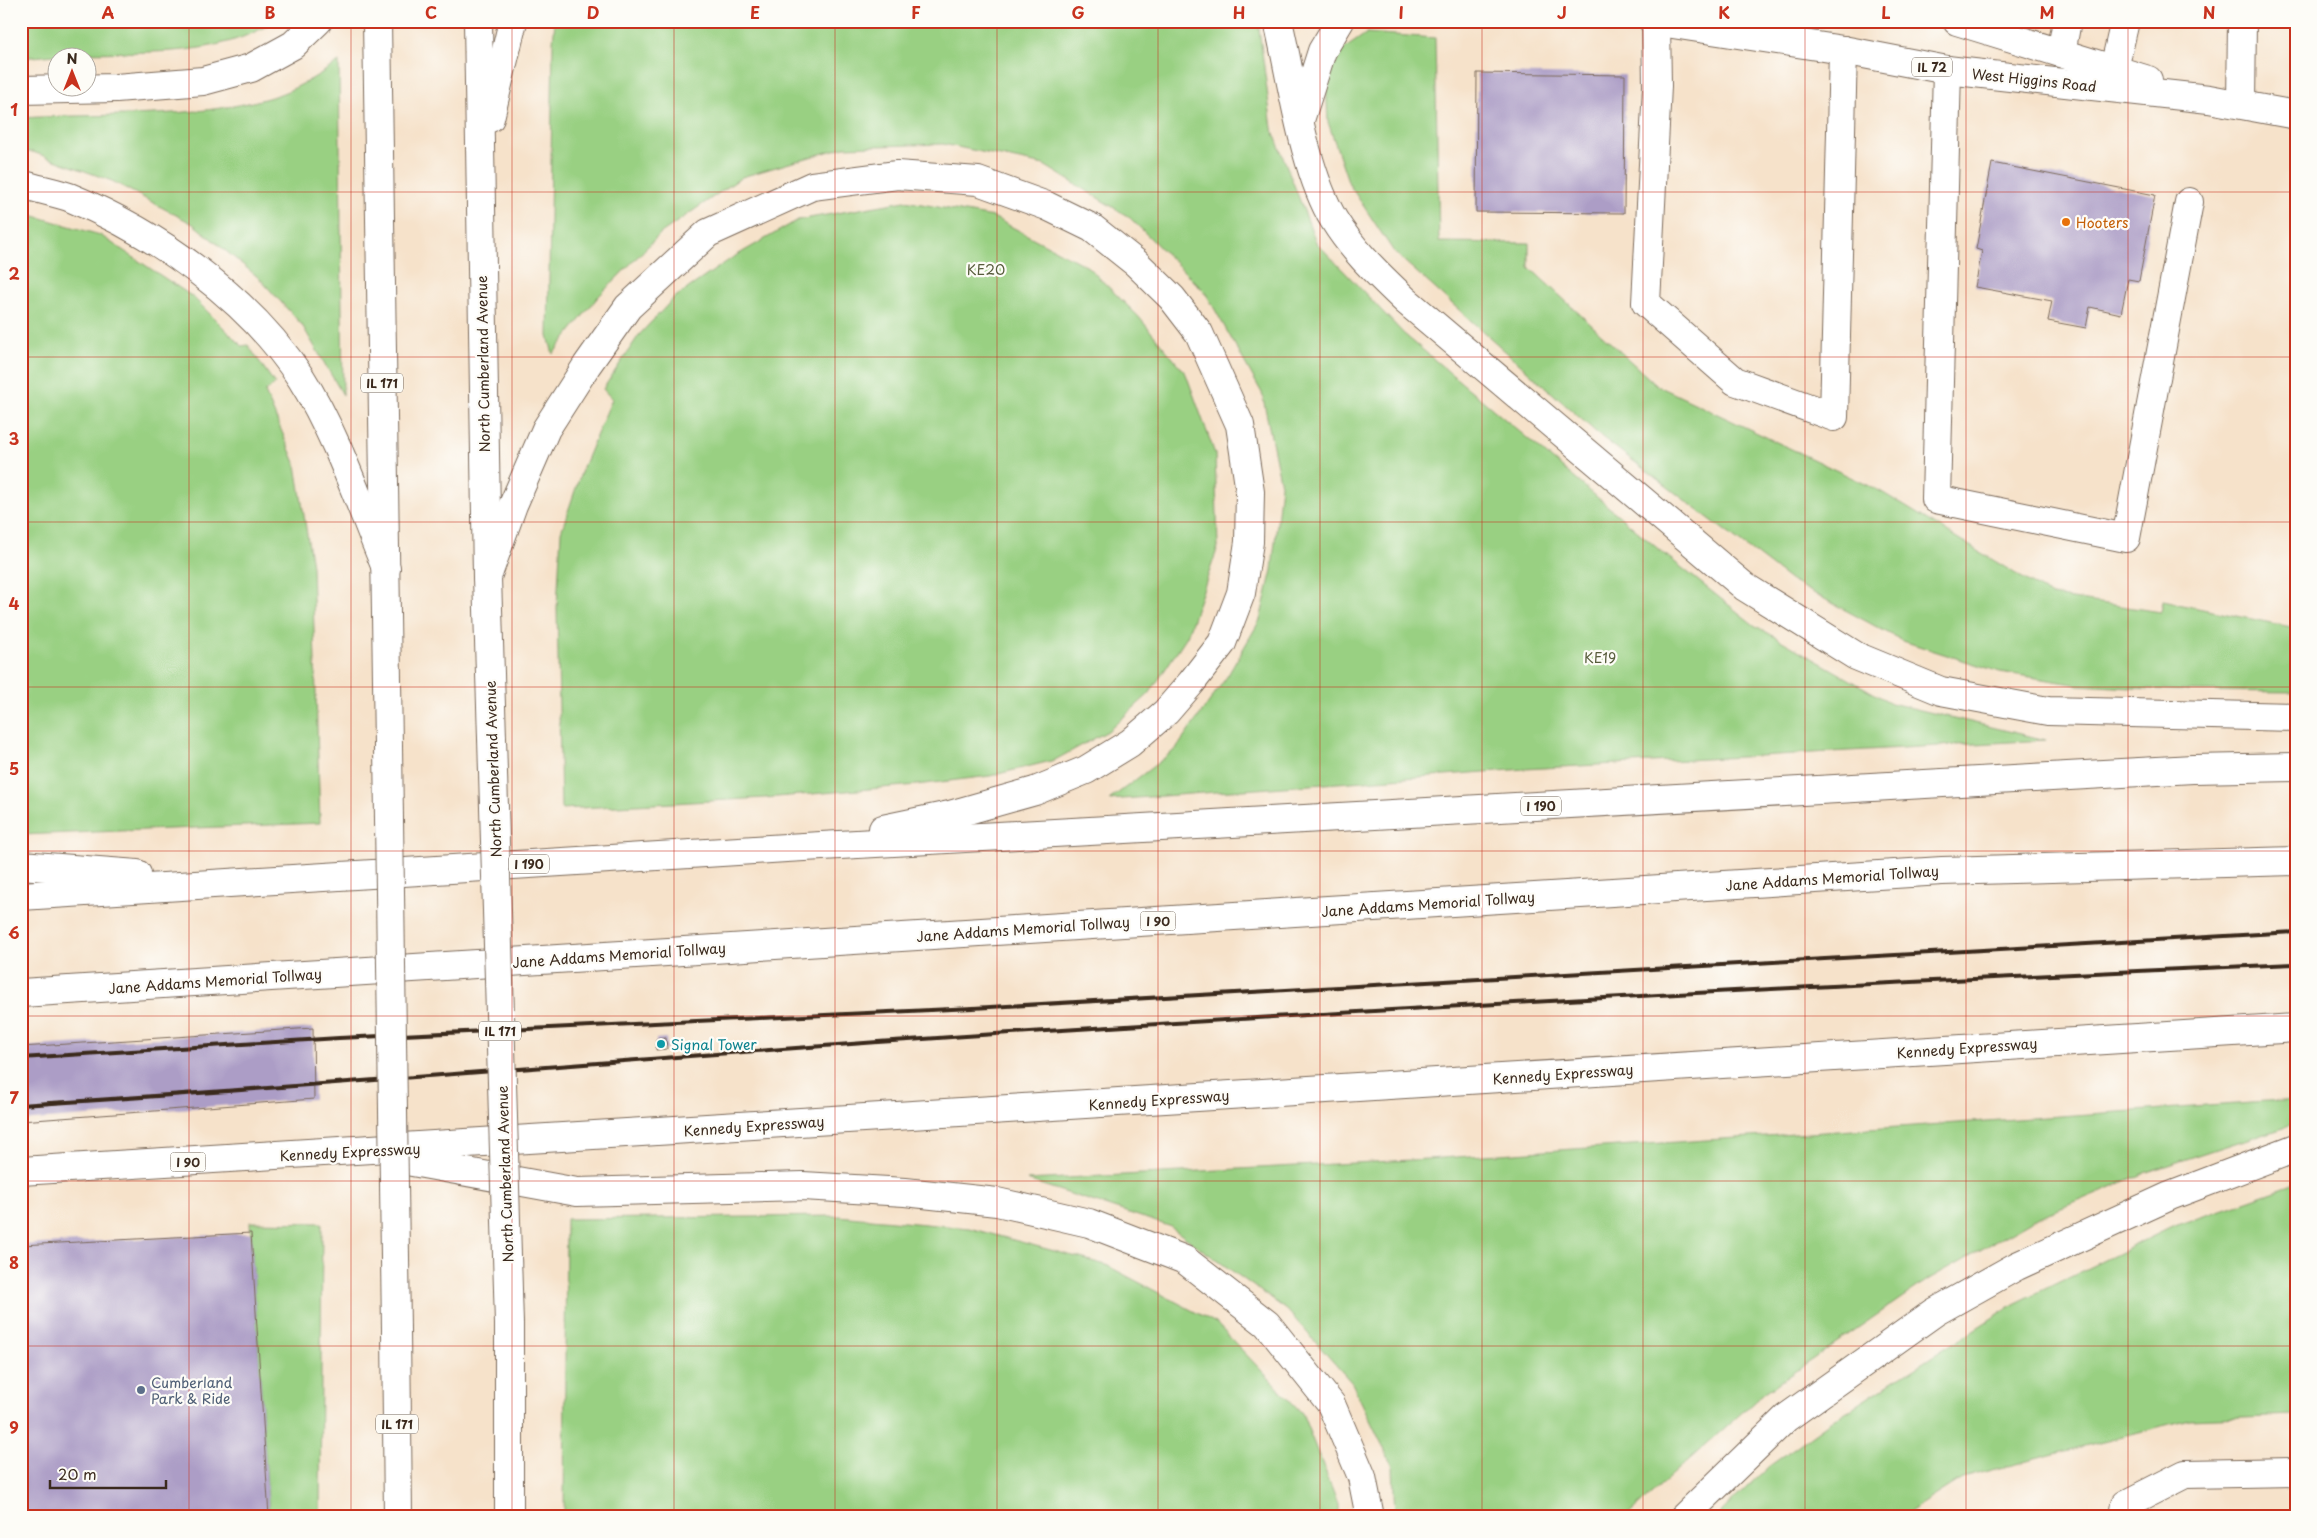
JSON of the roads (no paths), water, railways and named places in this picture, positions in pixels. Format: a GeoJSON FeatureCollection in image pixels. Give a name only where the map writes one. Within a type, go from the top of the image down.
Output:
{"type":"FeatureCollection","features":[{"type":"Feature","properties":{"kind":"main road"},"geometry":{"type":"LineString","coordinates":[[21,90],[116,88],[203,81],[251,68],[293,45],[318,21]]}},
{"type":"Feature","properties":{"kind":"main road","name":"IL 171"},"geometry":{"type":"LineString","coordinates":[[377,21],[398,1517]]}},
{"type":"Feature","properties":{"kind":"main road","name":"North Cumberland Avenue"},"geometry":{"type":"LineString","coordinates":[[478,21],[487,576],[509,1324],[509,1517]]}},
{"type":"Feature","properties":{"kind":"main road"},"geometry":{"type":"LineString","coordinates":[[480,159],[513,21]]}},
{"type":"Feature","properties":{"kind":"main road"},"geometry":{"type":"LineString","coordinates":[[1278,21],[1315,178],[1333,218],[1357,253],[1405,300],[1745,588],[1856,656],[1941,691],[2048,711],[2296,717]]}},
{"type":"Feature","properties":{"kind":"main road"},"geometry":{"type":"LineString","coordinates":[[1300,119],[1322,51],[1340,21]]}},
{"type":"Feature","properties":{"kind":"main road"},"geometry":{"type":"LineString","coordinates":[[1655,21],[1658,86],[1646,303],[1735,380],[1834,416],[1843,50]]}},
{"type":"Feature","properties":{"kind":"main road","name":"West Higgins Road"},"geometry":{"type":"LineString","coordinates":[[1655,21],[1843,50],[1947,70],[2209,99],[2296,115]]}},
{"type":"Feature","properties":{"kind":"main road","name":"West Higgins Road"},"geometry":{"type":"LineString","coordinates":[[1957,21],[2209,99]]}},
{"type":"Feature","properties":{"kind":"main road"},"geometry":{"type":"LineString","coordinates":[[2061,53],[2068,21]]}},
{"type":"Feature","properties":{"kind":"main road"},"geometry":{"type":"LineString","coordinates":[[2114,69],[2124,21]]}},
{"type":"Feature","properties":{"kind":"main road"},"geometry":{"type":"LineString","coordinates":[[2241,104],[2242,21]]}},
{"type":"Feature","properties":{"kind":"main road"},"geometry":{"type":"LineString","coordinates":[[1947,70],[1936,499],[2126,538],[2189,202]]}},
{"type":"Feature","properties":{"kind":"main road"},"geometry":{"type":"LineString","coordinates":[[487,576],[513,505],[546,429],[582,372],[628,307],[708,233],[812,186],[897,176],[978,181],[1046,206],[1092,228],[1136,263],[1172,298],[1199,333],[1240,426],[1250,492],[1249,542],[1241,593],[1222,643],[1166,712],[1130,743],[1086,770],[1036,791],[950,815],[786,848]]}},
{"type":"Feature","properties":{"kind":"main road"},"geometry":{"type":"LineString","coordinates":[[21,184],[67,197],[120,220],[207,277],[264,330],[301,378],[323,418],[386,568]]}},
{"type":"Feature","properties":{"kind":"main road","name":"I 190"},"geometry":{"type":"LineString","coordinates":[[21,896],[786,848],[2183,770],[2296,767]]}},
{"type":"Feature","properties":{"kind":"main road","name":"Jane Addams Memorial Tollway"},"geometry":{"type":"LineString","coordinates":[[21,993],[1942,871],[2296,862]]}},
{"type":"Feature","properties":{"kind":"main road"},"geometry":{"type":"LineString","coordinates":[[21,865],[134,874],[273,879]]}},
{"type":"Feature","properties":{"kind":"main road","name":"Kennedy Expressway"},"geometry":{"type":"LineString","coordinates":[[21,1171],[356,1152],[2296,1028]]}},
{"type":"Feature","properties":{"kind":"main road"},"geometry":{"type":"LineString","coordinates":[[1684,1517],[1786,1418],[1935,1312],[2017,1266],[2170,1196],[2296,1148]]}},
{"type":"Feature","properties":{"kind":"main road"},"geometry":{"type":"LineString","coordinates":[[356,1152],[577,1192],[803,1186],[905,1192],[997,1202],[1089,1222],[1185,1260],[1267,1324],[1331,1404],[1362,1477],[1370,1517]]}},
{"type":"Feature","properties":{"kind":"main road"},"geometry":{"type":"LineString","coordinates":[[2125,1510],[2186,1474],[2296,1472]]}},
{"type":"Feature","properties":{"kind":"railway"},"geometry":{"type":"LineString","coordinates":[[21,1058],[339,1038],[973,1008],[2296,932]]}},
{"type":"Feature","properties":{"kind":"railway"},"geometry":{"type":"LineString","coordinates":[[21,1105],[981,1035],[1802,987],[2296,964]]}},
{"type":"Feature","properties":{"kind":"place","name":"Hooters"},"geometry":{"type":"Point","coordinates":[2066,222]}},
{"type":"Feature","properties":{"kind":"place","name":"Signal Tower"},"geometry":{"type":"Point","coordinates":[661,1044]}},
{"type":"Feature","properties":{"kind":"place","name":"Cumberland Park & Ride"},"geometry":{"type":"Point","coordinates":[141,1390]}},
{"type":"Feature","properties":{"kind":"park label","name":"KE20"},"geometry":{"type":"Point","coordinates":[986,269]}},
{"type":"Feature","properties":{"kind":"park label","name":"KE19"},"geometry":{"type":"Point","coordinates":[1600,657]}}]}
